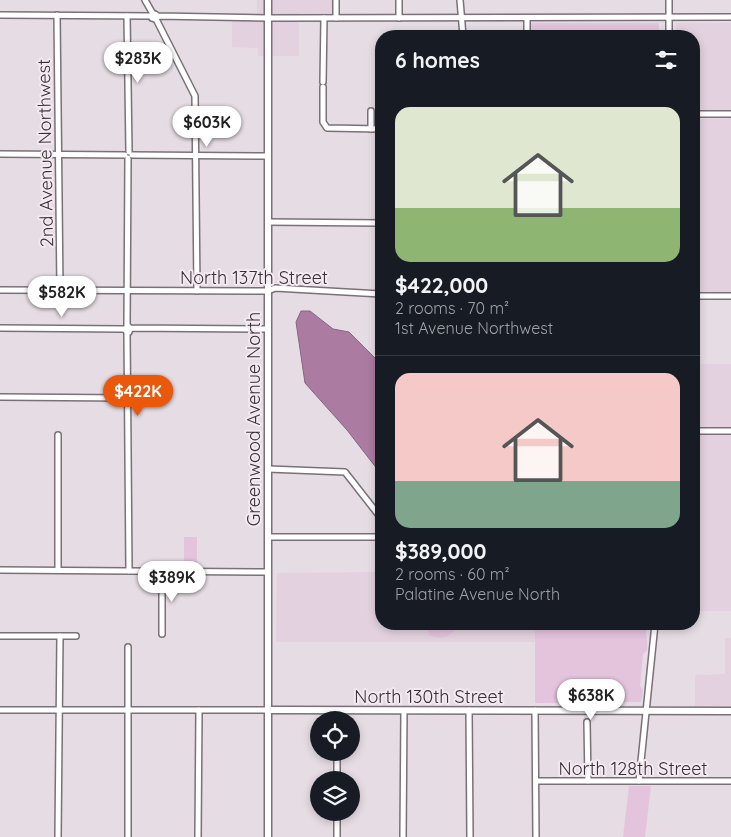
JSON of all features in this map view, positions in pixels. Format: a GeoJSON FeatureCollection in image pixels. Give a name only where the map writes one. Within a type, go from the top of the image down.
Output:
{"type":"FeatureCollection","features":[{"type":"Feature","properties":{"kind":"main road","name":"Greenwood Avenue North"},"geometry":{"type":"LineString","coordinates":[[268,0],[268,837]]}},
{"type":"Feature","properties":{"kind":"main road","name":"North 130th Street"},"geometry":{"type":"LineString","coordinates":[[268,710],[336,711]]}},
{"type":"Feature","properties":{"kind":"main road","name":"North 130th Street"},"geometry":{"type":"LineString","coordinates":[[360,711],[731,711]]}},
{"type":"Feature","properties":{"kind":"street"},"geometry":{"type":"LineString","coordinates":[[145,0],[195,96],[198,155],[197,291]]}},
{"type":"Feature","properties":{"kind":"street"},"geometry":{"type":"LineString","coordinates":[[336,0],[336,18]]}},
{"type":"Feature","properties":{"kind":"street"},"geometry":{"type":"LineString","coordinates":[[399,0],[400,18]]}},
{"type":"Feature","properties":{"kind":"street"},"geometry":{"type":"LineString","coordinates":[[460,0],[463,30]]}},
{"type":"Feature","properties":{"kind":"street"},"geometry":{"type":"LineString","coordinates":[[669,0],[669,30]]}},
{"type":"Feature","properties":{"kind":"street"},"geometry":{"type":"LineString","coordinates":[[0,15],[268,18],[731,17]]}},
{"type":"Feature","properties":{"kind":"street","name":"2nd Avenue Northwest"},"geometry":{"type":"LineString","coordinates":[[57,15],[60,290]]}},
{"type":"Feature","properties":{"kind":"street"},"geometry":{"type":"LineString","coordinates":[[127,16],[129,571]]}},
{"type":"Feature","properties":{"kind":"street"},"geometry":{"type":"LineString","coordinates":[[324,18],[323,122],[325,126],[332,129],[375,129]]}},
{"type":"Feature","properties":{"kind":"street"},"geometry":{"type":"LineString","coordinates":[[527,18],[527,30]]}},
{"type":"Feature","properties":{"kind":"street"},"geometry":{"type":"LineString","coordinates":[[371,111],[371,129]]}},
{"type":"Feature","properties":{"kind":"street"},"geometry":{"type":"LineString","coordinates":[[700,114],[731,114]]}},
{"type":"Feature","properties":{"kind":"street"},"geometry":{"type":"LineString","coordinates":[[0,154],[268,156]]}},
{"type":"Feature","properties":{"kind":"street"},"geometry":{"type":"LineString","coordinates":[[268,222],[375,223]]}},
{"type":"Feature","properties":{"kind":"street","name":"North 137th Street"},"geometry":{"type":"LineString","coordinates":[[0,290],[268,291],[275,288],[292,288],[375,294]]}},
{"type":"Feature","properties":{"kind":"street"},"geometry":{"type":"LineString","coordinates":[[700,296],[731,296]]}},
{"type":"Feature","properties":{"kind":"street"},"geometry":{"type":"LineString","coordinates":[[0,328],[268,329]]}},
{"type":"Feature","properties":{"kind":"street"},"geometry":{"type":"LineString","coordinates":[[0,397],[127,398]]}},
{"type":"Feature","properties":{"kind":"street"},"geometry":{"type":"LineString","coordinates":[[700,431],[731,431]]}},
{"type":"Feature","properties":{"kind":"street"},"geometry":{"type":"LineString","coordinates":[[58,435],[58,570]]}},
{"type":"Feature","properties":{"kind":"street"},"geometry":{"type":"LineString","coordinates":[[268,469],[345,472],[375,510]]}},
{"type":"Feature","properties":{"kind":"street"},"geometry":{"type":"LineString","coordinates":[[268,537],[375,537]]}},
{"type":"Feature","properties":{"kind":"street"},"geometry":{"type":"LineString","coordinates":[[0,570],[268,572]]}},
{"type":"Feature","properties":{"kind":"street"},"geometry":{"type":"LineString","coordinates":[[162,572],[162,634]]}},
{"type":"Feature","properties":{"kind":"street"},"geometry":{"type":"LineString","coordinates":[[639,781],[654,630]]}},
{"type":"Feature","properties":{"kind":"street"},"geometry":{"type":"LineString","coordinates":[[0,636],[76,636]]}},
{"type":"Feature","properties":{"kind":"street"},"geometry":{"type":"LineString","coordinates":[[58,837],[60,636]]}},
{"type":"Feature","properties":{"kind":"street"},"geometry":{"type":"LineString","coordinates":[[128,647],[128,837]]}},
{"type":"Feature","properties":{"kind":"street","name":"North 130th Street"},"geometry":{"type":"LineString","coordinates":[[0,710],[268,710]]}},
{"type":"Feature","properties":{"kind":"street"},"geometry":{"type":"LineString","coordinates":[[198,837],[199,710]]}},
{"type":"Feature","properties":{"kind":"street"},"geometry":{"type":"LineString","coordinates":[[470,710],[470,837]]}},
{"type":"Feature","properties":{"kind":"street"},"geometry":{"type":"LineString","coordinates":[[535,710],[536,837]]}},
{"type":"Feature","properties":{"kind":"street"},"geometry":{"type":"LineString","coordinates":[[403,837],[404,711]]}},
{"type":"Feature","properties":{"kind":"street"},"geometry":{"type":"LineString","coordinates":[[587,722],[588,781]]}},
{"type":"Feature","properties":{"kind":"street","name":"North 128th Street"},"geometry":{"type":"LineString","coordinates":[[536,782],[731,781]]}},
{"type":"Feature","properties":{"kind":"street"},"geometry":{"type":"LineString","coordinates":[[337,821],[337,837]]}},
{"type":"Feature","properties":{"kind":"shaded area"},"geometry":{"type":"Polygon","coordinates":[[[257,0],[333,0],[333,13],[299,13],[299,56],[258,56],[258,48],[232,47],[232,14],[257,14],[257,0]]]}},
{"type":"Feature","properties":{"kind":"shaded area"},"geometry":{"type":"Polygon","coordinates":[[[529,23],[659,23],[659,30],[530,30],[529,23]]]}},
{"type":"Feature","properties":{"kind":"shaded area"},"geometry":{"type":"Polygon","coordinates":[[[676,23],[731,23],[731,112],[700,112],[700,30],[676,30],[676,23]]]}},
{"type":"Feature","properties":{"kind":"shaded area"},"geometry":{"type":"Polygon","coordinates":[[[728,116],[731,116],[731,293],[700,293],[700,119],[728,119],[728,116]]]}},
{"type":"Feature","properties":{"kind":"shaded area"},"geometry":{"type":"Polygon","coordinates":[[[301,311],[310,311],[333,329],[349,332],[375,358],[375,466],[347,430],[305,383],[296,322],[301,311]]]}},
{"type":"Feature","properties":{"kind":"shaded area"},"geometry":{"type":"Polygon","coordinates":[[[700,364],[731,364],[731,611],[700,611],[700,364]]]}},
{"type":"Feature","properties":{"kind":"shaded area"},"geometry":{"type":"Polygon","coordinates":[[[184,537],[197,537],[197,569],[184,568],[184,537]]]}},
{"type":"Feature","properties":{"kind":"shaded area"},"geometry":{"type":"Polygon","coordinates":[[[375,572],[375,630],[535,630],[535,642],[276,642],[277,573],[375,572]]]}},
{"type":"Feature","properties":{"kind":"shaded area"},"geometry":{"type":"Polygon","coordinates":[[[428,630],[455,630],[444,637],[429,635],[428,630]]]}},
{"type":"Feature","properties":{"kind":"shaded area"},"geometry":{"type":"Polygon","coordinates":[[[535,630],[646,630],[647,650],[643,654],[640,686],[643,690],[641,702],[535,703],[535,630]]]}},
{"type":"Feature","properties":{"kind":"shaded area"},"geometry":{"type":"Polygon","coordinates":[[[725,638],[731,638],[731,710],[695,710],[695,675],[725,674],[725,638]]]}},
{"type":"Feature","properties":{"kind":"shaded area"},"geometry":{"type":"Polygon","coordinates":[[[629,786],[651,786],[645,837],[623,837],[629,786]]]}}]}
